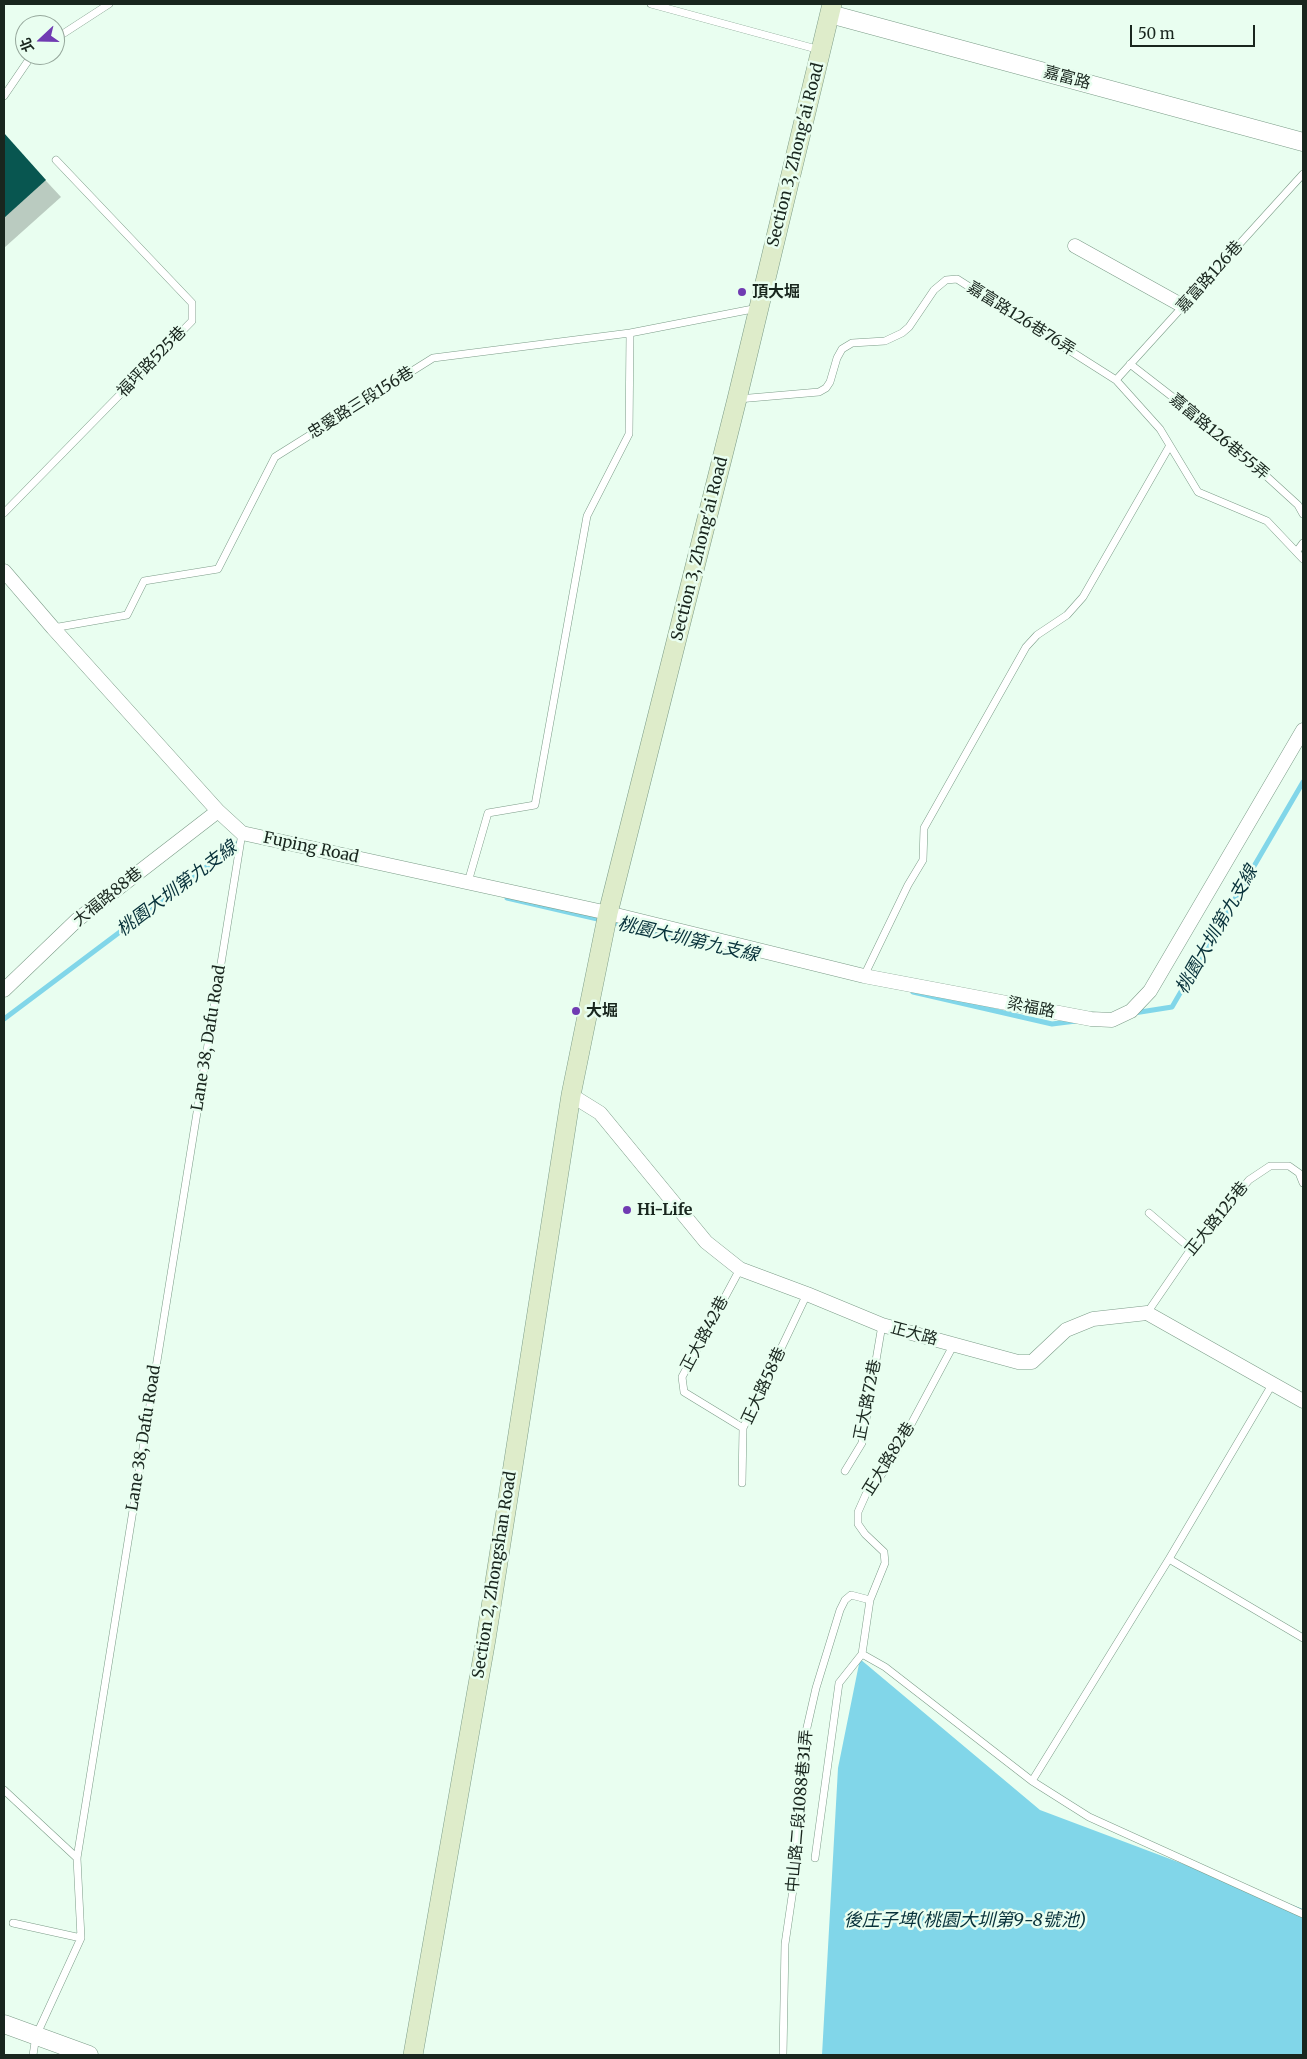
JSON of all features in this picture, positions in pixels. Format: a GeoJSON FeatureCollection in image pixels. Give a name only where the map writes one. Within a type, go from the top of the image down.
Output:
{"type":"FeatureCollection","features":[{"type":"Feature","properties":{"kind":"main road","name":"Section 3, Zhong'ai Road"},"geometry":{"type":"LineString","coordinates":[[571,1094],[607,918],[738,399],[831,9]]}},
{"type":"Feature","properties":{"kind":"main road","name":"Section 2, Zhongshan Road"},"geometry":{"type":"LineString","coordinates":[[413,2055],[486,1640],[571,1094]]}},
{"type":"Feature","properties":{"kind":"street","name":"嘉富路"},"geometry":{"type":"LineString","coordinates":[[831,9],[1303,142]]}},
{"type":"Feature","properties":{"kind":"street"},"geometry":{"type":"LineString","coordinates":[[1075,246],[1183,306]]}},
{"type":"Feature","properties":{"kind":"street","name":"Fuping Road"},"geometry":{"type":"LineString","coordinates":[[4,571],[53,628],[218,810],[242,833],[468,882],[607,918]]}},
{"type":"Feature","properties":{"kind":"street","name":"梁福路"},"geometry":{"type":"LineString","coordinates":[[607,918],[864,976],[1091,1019],[1112,1020],[1131,1011],[1150,991],[1303,730]]}},
{"type":"Feature","properties":{"kind":"street","name":"大福路88巷"},"geometry":{"type":"LineString","coordinates":[[4,990],[77,920],[218,810]]}},
{"type":"Feature","properties":{"kind":"street","name":"正大路"},"geometry":{"type":"LineString","coordinates":[[571,1094],[600,1113],[706,1242],[740,1269],[882,1325],[1018,1362],[1032,1362],[1066,1330],[1093,1319],[1147,1313]]}},
{"type":"Feature","properties":{"kind":"street"},"geometry":{"type":"LineString","coordinates":[[1147,1313],[1303,1400]]}},
{"type":"Feature","properties":{"kind":"street"},"geometry":{"type":"LineString","coordinates":[[4,2024],[89,2055]]}},
{"type":"Feature","properties":{"kind":"lane"},"geometry":{"type":"LineString","coordinates":[[65,33],[110,4]]}},
{"type":"Feature","properties":{"kind":"lane"},"geometry":{"type":"LineString","coordinates":[[651,4],[821,50]]}},
{"type":"Feature","properties":{"kind":"lane"},"geometry":{"type":"LineString","coordinates":[[4,96],[25,65]]}},
{"type":"Feature","properties":{"kind":"lane","name":"福坪路525巷"},"geometry":{"type":"LineString","coordinates":[[4,513],[192,321],[192,303],[56,160]]}},
{"type":"Feature","properties":{"kind":"lane","name":"嘉富路126巷"},"geometry":{"type":"LineString","coordinates":[[1116,380],[1303,174]]}},
{"type":"Feature","properties":{"kind":"lane","name":"嘉富路126巷76弄"},"geometry":{"type":"LineString","coordinates":[[738,399],[818,392],[826,388],[842,349],[852,343],[885,341],[902,333],[910,327],[934,290],[946,280],[957,279],[1116,380]]}},
{"type":"Feature","properties":{"kind":"lane","name":"忠愛路三段156巷"},"geometry":{"type":"LineString","coordinates":[[53,628],[127,616],[144,581],[218,569],[275,457],[433,358],[630,332],[759,308]]}},
{"type":"Feature","properties":{"kind":"lane"},"geometry":{"type":"LineString","coordinates":[[468,882],[488,813],[535,805],[587,516],[629,434],[630,332]]}},
{"type":"Feature","properties":{"kind":"lane","name":"嘉富路126巷55弄"},"geometry":{"type":"LineString","coordinates":[[1130,364],[1219,434],[1298,505],[1303,514]]}},
{"type":"Feature","properties":{"kind":"lane"},"geometry":{"type":"LineString","coordinates":[[1116,380],[1160,429],[1198,492],[1267,521],[1303,558]]}},
{"type":"Feature","properties":{"kind":"lane"},"geometry":{"type":"LineString","coordinates":[[864,976],[908,885],[923,860],[924,828],[1026,647],[1037,635],[1067,615],[1083,597],[1170,447]]}},
{"type":"Feature","properties":{"kind":"lane"},"geometry":{"type":"LineString","coordinates":[[1297,551],[1303,543]]}},
{"type":"Feature","properties":{"kind":"lane","name":"Lane 38, Dafu Road"},"geometry":{"type":"LineString","coordinates":[[34,2055],[36,2036],[81,1938],[77,1858],[242,833]]}},
{"type":"Feature","properties":{"kind":"lane","name":"正大路125巷"},"geometry":{"type":"LineString","coordinates":[[1147,1313],[1191,1249],[1249,1180],[1270,1166],[1289,1166],[1299,1173],[1303,1183]]}},
{"type":"Feature","properties":{"kind":"lane"},"geometry":{"type":"LineString","coordinates":[[1149,1213],[1191,1249]]}},
{"type":"Feature","properties":{"kind":"lane","name":"正大路42巷"},"geometry":{"type":"LineString","coordinates":[[740,1269],[682,1376],[684,1392],[743,1428]]}},
{"type":"Feature","properties":{"kind":"lane","name":"正大路58巷"},"geometry":{"type":"LineString","coordinates":[[742,1483],[743,1428],[807,1294]]}},
{"type":"Feature","properties":{"kind":"lane","name":"正大路72巷"},"geometry":{"type":"LineString","coordinates":[[844,1471],[862,1443],[882,1325]]}},
{"type":"Feature","properties":{"kind":"lane","name":"正大路82巷"},"geometry":{"type":"LineString","coordinates":[[862,1654],[870,1600],[885,1564],[884,1552],[865,1534],[858,1524],[858,1512],[866,1494],[893,1458],[954,1344]]}},
{"type":"Feature","properties":{"kind":"lane"},"geometry":{"type":"LineString","coordinates":[[1032,1781],[1169,1558],[1273,1383]]}},
{"type":"Feature","properties":{"kind":"lane"},"geometry":{"type":"LineString","coordinates":[[1169,1558],[1303,1638]]}},
{"type":"Feature","properties":{"kind":"lane","name":"中山路二段1088巷31弄"},"geometry":{"type":"LineString","coordinates":[[782,2055],[785,1944],[795,1876],[803,1745],[816,1688],[840,1610],[845,1600],[851,1595],[870,1600]]}},
{"type":"Feature","properties":{"kind":"lane"},"geometry":{"type":"LineString","coordinates":[[815,1858],[839,1683],[862,1654],[885,1667],[1032,1781],[1089,1817],[1303,1914]]}},
{"type":"Feature","properties":{"kind":"lane"},"geometry":{"type":"LineString","coordinates":[[4,1790],[77,1858]]}},
{"type":"Feature","properties":{"kind":"lane"},"geometry":{"type":"LineString","coordinates":[[14,1923],[81,1938]]}},
{"type":"Feature","properties":{"kind":"water","name":"後庄子埤(桃園大圳第9-8號池)"},"geometry":{"type":"Polygon","coordinates":[[[860,1659],[1040,1810],[1303,1909],[1303,2055],[822,2055],[838,1768],[860,1659]]]}},
{"type":"Feature","properties":{"kind":"building"},"geometry":{"type":"Polygon","coordinates":[[[4,133],[46,180],[4,218],[4,133]]]}},
{"type":"Feature","properties":{"kind":"waterway","name":"桃園大圳第九支線"},"geometry":{"type":"LineString","coordinates":[[1134,1013],[1172,1007],[1303,782]]}},
{"type":"Feature","properties":{"kind":"waterway","name":"桃園大圳第九支線"},"geometry":{"type":"LineString","coordinates":[[4,1019],[241,841]]}},
{"type":"Feature","properties":{"kind":"waterway","name":"桃園大圳第九支線"},"geometry":{"type":"LineString","coordinates":[[507,898],[701,943]]}},
{"type":"Feature","properties":{"kind":"waterway","name":"桃園大圳第九支線"},"geometry":{"type":"LineString","coordinates":[[913,992],[1052,1024],[1076,1021]]}},
{"type":"Feature","properties":{"kind":"place","name":"頂大堀"},"geometry":{"type":"Point","coordinates":[742,292]}},
{"type":"Feature","properties":{"kind":"place","name":"大堀"},"geometry":{"type":"Point","coordinates":[576,1011]}},
{"type":"Feature","properties":{"kind":"place","name":"Hi-Life"},"geometry":{"type":"Point","coordinates":[627,1210]}}]}
